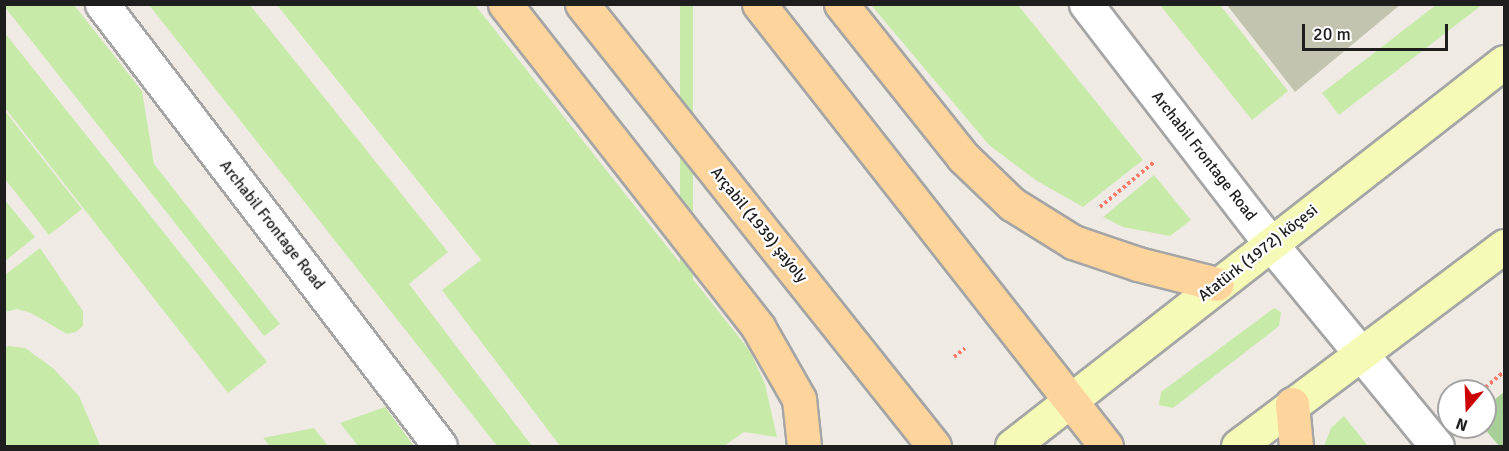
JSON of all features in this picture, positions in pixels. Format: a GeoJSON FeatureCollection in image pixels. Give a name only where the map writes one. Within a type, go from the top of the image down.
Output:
{"type":"FeatureCollection","features":[{"type":"Feature","properties":{"kind":"main road"},"geometry":{"type":"LineString","coordinates":[[505,4],[758,327],[799,399],[804,447]]}},
{"type":"Feature","properties":{"kind":"main road","name":"Arçabil (1939) şaýoly"},"geometry":{"type":"LineString","coordinates":[[582,4],[934,447]]}},
{"type":"Feature","properties":{"kind":"main road"},"geometry":{"type":"LineString","coordinates":[[759,4],[1106,447]]}},
{"type":"Feature","properties":{"kind":"main road"},"geometry":{"type":"LineString","coordinates":[[841,4],[963,157],[1012,204],[1073,242],[1138,264],[1217,284]]}},
{"type":"Feature","properties":{"kind":"main road","name":"Atatürk (1972) köçesi"},"geometry":{"type":"LineString","coordinates":[[1012,447],[1217,284],[1504,62]]}},
{"type":"Feature","properties":{"kind":"main road"},"geometry":{"type":"LineString","coordinates":[[1238,447],[1292,404],[1363,356],[1504,246]]}},
{"type":"Feature","properties":{"kind":"main road"},"geometry":{"type":"LineString","coordinates":[[1292,404],[1296,447]]}},
{"type":"Feature","properties":{"kind":"street","name":"Archabil Frontage Road"},"geometry":{"type":"LineString","coordinates":[[102,4],[440,447]]}},
{"type":"Feature","properties":{"kind":"street","name":"Archabil Frontage Road"},"geometry":{"type":"LineString","coordinates":[[1086,4],[1270,243],[1437,447]]}},
{"type":"Feature","properties":{"kind":"path"},"geometry":{"type":"LineString","coordinates":[[1097,210],[1156,160],[1162,169]]}},
{"type":"Feature","properties":{"kind":"path"},"geometry":{"type":"LineString","coordinates":[[954,357],[965,348]]}},
{"type":"Feature","properties":{"kind":"shaded area"},"geometry":{"type":"Polygon","coordinates":[[[1227,5],[1400,5],[1295,92],[1227,5]]]}},
{"type":"Feature","properties":{"kind":"green space"},"geometry":{"type":"Polygon","coordinates":[[[74,5],[142,91],[154,164],[280,324],[264,336],[4,6],[74,5]]]}},
{"type":"Feature","properties":{"kind":"green space"},"geometry":{"type":"Polygon","coordinates":[[[149,5],[250,5],[448,252],[409,284],[532,446],[497,446],[149,5]]]}},
{"type":"Feature","properties":{"kind":"green space"},"geometry":{"type":"Polygon","coordinates":[[[277,5],[475,5],[750,351],[765,384],[777,437],[744,432],[724,446],[560,446],[442,290],[481,260],[277,5]]]}},
{"type":"Feature","properties":{"kind":"green space"},"geometry":{"type":"Polygon","coordinates":[[[680,5],[693,5],[693,436],[680,436],[680,5]]]}},
{"type":"Feature","properties":{"kind":"green space"},"geometry":{"type":"Polygon","coordinates":[[[871,5],[1018,5],[1143,160],[1083,207],[1037,181],[989,145],[871,5]]]}},
{"type":"Feature","properties":{"kind":"green space"},"geometry":{"type":"Polygon","coordinates":[[[1160,5],[1220,5],[1288,91],[1252,120],[1160,5]]]}},
{"type":"Feature","properties":{"kind":"green space"},"geometry":{"type":"Polygon","coordinates":[[[1436,5],[1482,5],[1339,115],[1322,93],[1436,5]]]}},
{"type":"Feature","properties":{"kind":"green space"},"geometry":{"type":"Polygon","coordinates":[[[4,32],[267,362],[228,393],[5,108],[4,32]]]}},
{"type":"Feature","properties":{"kind":"green space"},"geometry":{"type":"Polygon","coordinates":[[[5,111],[82,209],[49,235],[5,179],[5,111]]]}},
{"type":"Feature","properties":{"kind":"green space"},"geometry":{"type":"Polygon","coordinates":[[[1154,175],[1191,220],[1170,236],[1123,227],[1103,217],[1154,175]]]}},
{"type":"Feature","properties":{"kind":"green space"},"geometry":{"type":"Polygon","coordinates":[[[4,199],[35,237],[5,261],[4,261],[4,199]]]}},
{"type":"Feature","properties":{"kind":"green space"},"geometry":{"type":"Polygon","coordinates":[[[40,248],[83,311],[83,326],[76,332],[67,334],[31,313],[17,309],[5,312],[5,275],[40,248]]]}},
{"type":"Feature","properties":{"kind":"green space"},"geometry":{"type":"Polygon","coordinates":[[[1274,308],[1281,312],[1279,326],[1173,408],[1159,405],[1161,392],[1274,308]]]}},
{"type":"Feature","properties":{"kind":"green space"},"geometry":{"type":"Polygon","coordinates":[[[8,346],[25,348],[53,368],[79,396],[100,445],[5,446],[4,349],[8,346]]]}},
{"type":"Feature","properties":{"kind":"green space"},"geometry":{"type":"Polygon","coordinates":[[[1504,392],[1504,446],[1499,446],[1493,439],[1497,439],[1497,398],[1504,392]]]}},
{"type":"Feature","properties":{"kind":"green space"},"geometry":{"type":"Polygon","coordinates":[[[385,407],[414,446],[358,446],[340,423],[385,407]]]}},
{"type":"Feature","properties":{"kind":"green space"},"geometry":{"type":"Polygon","coordinates":[[[1344,416],[1368,446],[1324,446],[1331,428],[1344,416]]]}},
{"type":"Feature","properties":{"kind":"green space"},"geometry":{"type":"Polygon","coordinates":[[[314,428],[328,446],[270,446],[263,438],[314,428]]]}}]}
